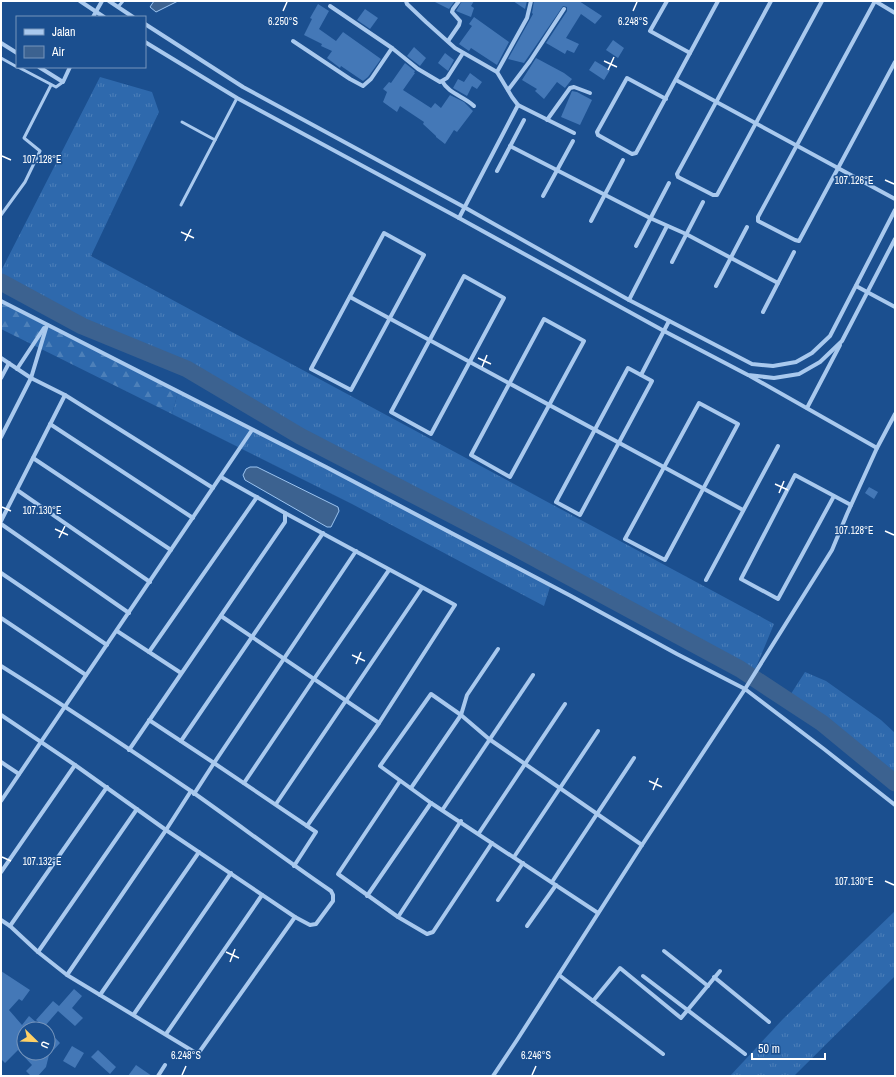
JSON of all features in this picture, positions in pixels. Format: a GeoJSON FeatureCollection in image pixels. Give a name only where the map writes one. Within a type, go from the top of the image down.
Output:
{"type":"FeatureCollection","features":[{"type":"Feature","properties":{"kind":"street"},"geometry":{"type":"LineString","coordinates":[[80,1],[102,16]]}},
{"type":"Feature","properties":{"kind":"street"},"geometry":{"type":"LineString","coordinates":[[94,16],[102,1]]}},
{"type":"Feature","properties":{"kind":"street"},"geometry":{"type":"LineString","coordinates":[[109,1],[132,16]]}},
{"type":"Feature","properties":{"kind":"street"},"geometry":{"type":"LineString","coordinates":[[406,1],[407,4],[426,22],[463,53],[497,72],[518,105],[574,133]]}},
{"type":"Feature","properties":{"kind":"street"},"geometry":{"type":"LineString","coordinates":[[448,41],[459,25],[460,21],[452,12],[459,1]]}},
{"type":"Feature","properties":{"kind":"street"},"geometry":{"type":"LineString","coordinates":[[497,72],[526,18],[531,1]]}},
{"type":"Feature","properties":{"kind":"street"},"geometry":{"type":"LineString","coordinates":[[667,1],[650,32],[690,53]]}},
{"type":"Feature","properties":{"kind":"street"},"geometry":{"type":"LineString","coordinates":[[666,99],[627,78],[597,132],[598,135],[632,154],[636,153],[666,99],[718,1]]}},
{"type":"Feature","properties":{"kind":"street"},"geometry":{"type":"LineString","coordinates":[[770,1],[677,174],[678,177],[713,195],[717,195],[822,1]]}},
{"type":"Feature","properties":{"kind":"street"},"geometry":{"type":"LineString","coordinates":[[895,13],[875,1],[796,145],[758,217],[758,221],[794,240],[799,241],[895,62]]}},
{"type":"Feature","properties":{"kind":"street"},"geometry":{"type":"LineString","coordinates":[[330,6],[392,48],[418,69],[438,81],[442,81],[447,78],[463,53]]}},
{"type":"Feature","properties":{"kind":"street"},"geometry":{"type":"LineString","coordinates":[[508,90],[530,61],[564,9]]}},
{"type":"Feature","properties":{"kind":"street"},"geometry":{"type":"LineString","coordinates":[[146,25],[243,87],[464,207],[629,300],[752,364],[773,366],[796,362],[812,353],[830,336],[895,210]]}},
{"type":"Feature","properties":{"kind":"street"},"geometry":{"type":"LineString","coordinates":[[293,41],[363,86],[375,74],[392,48]]}},
{"type":"Feature","properties":{"kind":"street"},"geometry":{"type":"LineString","coordinates":[[1,43],[16,52]]}},
{"type":"Feature","properties":{"kind":"street"},"geometry":{"type":"LineString","coordinates":[[146,43],[237,98],[664,331],[748,375],[877,448]]}},
{"type":"Feature","properties":{"kind":"street"},"geometry":{"type":"LineString","coordinates":[[41,68],[63,82],[70,68]]}},
{"type":"Feature","properties":{"kind":"street"},"geometry":{"type":"LineString","coordinates":[[676,80],[895,199]]}},
{"type":"Feature","properties":{"kind":"street"},"geometry":{"type":"LineString","coordinates":[[442,81],[448,89],[474,106]]}},
{"type":"Feature","properties":{"kind":"street"},"geometry":{"type":"LineString","coordinates":[[547,120],[570,88],[574,87],[590,93]]}},
{"type":"Feature","properties":{"kind":"street"},"geometry":{"type":"LineString","coordinates":[[459,218],[518,105]]}},
{"type":"Feature","properties":{"kind":"street"},"geometry":{"type":"LineString","coordinates":[[497,171],[524,120]]}},
{"type":"Feature","properties":{"kind":"street"},"geometry":{"type":"LineString","coordinates":[[543,196],[573,141]]}},
{"type":"Feature","properties":{"kind":"street"},"geometry":{"type":"LineString","coordinates":[[510,146],[604,195],[731,257],[778,283]]}},
{"type":"Feature","properties":{"kind":"street"},"geometry":{"type":"LineString","coordinates":[[591,221],[623,160]]}},
{"type":"Feature","properties":{"kind":"street"},"geometry":{"type":"LineString","coordinates":[[636,246],[669,183]]}},
{"type":"Feature","properties":{"kind":"street"},"geometry":{"type":"LineString","coordinates":[[672,262],[703,202]]}},
{"type":"Feature","properties":{"kind":"street"},"geometry":{"type":"LineString","coordinates":[[629,300],[667,226]]}},
{"type":"Feature","properties":{"kind":"street"},"geometry":{"type":"LineString","coordinates":[[716,286],[747,227]]}},
{"type":"Feature","properties":{"kind":"street"},"geometry":{"type":"LineString","coordinates":[[384,233],[424,255],[351,390],[311,369],[350,297],[384,233]]}},
{"type":"Feature","properties":{"kind":"street"},"geometry":{"type":"LineString","coordinates":[[807,408],[895,239]]}},
{"type":"Feature","properties":{"kind":"street"},"geometry":{"type":"LineString","coordinates":[[763,312],[794,252]]}},
{"type":"Feature","properties":{"kind":"street"},"geometry":{"type":"LineString","coordinates":[[464,276],[504,298],[431,434],[391,412],[430,340],[464,276]]}},
{"type":"Feature","properties":{"kind":"street"},"geometry":{"type":"LineString","coordinates":[[856,286],[895,307]]}},
{"type":"Feature","properties":{"kind":"street"},"geometry":{"type":"LineString","coordinates":[[350,297],[743,510]]}},
{"type":"Feature","properties":{"kind":"street"},"geometry":{"type":"LineString","coordinates":[[1,301],[326,467],[564,592],[677,654],[746,687],[895,805]]}},
{"type":"Feature","properties":{"kind":"street"},"geometry":{"type":"LineString","coordinates":[[544,319],[584,341],[510,477],[471,456],[510,383],[544,319]]}},
{"type":"Feature","properties":{"kind":"street"},"geometry":{"type":"LineString","coordinates":[[641,375],[669,321]]}},
{"type":"Feature","properties":{"kind":"street"},"geometry":{"type":"LineString","coordinates":[[17,369],[47,325]]}},
{"type":"Feature","properties":{"kind":"street"},"geometry":{"type":"LineString","coordinates":[[1,437],[31,378],[47,325]]}},
{"type":"Feature","properties":{"kind":"street"},"geometry":{"type":"LineString","coordinates":[[748,375],[774,378],[799,374],[820,362],[842,342]]}},
{"type":"Feature","properties":{"kind":"street"},"geometry":{"type":"LineString","coordinates":[[1,358],[31,378],[65,395],[213,488]]}},
{"type":"Feature","properties":{"kind":"street"},"geometry":{"type":"LineString","coordinates":[[1,378],[9,363]]}},
{"type":"Feature","properties":{"kind":"street"},"geometry":{"type":"LineString","coordinates":[[628,368],[652,381],[580,515],[556,502],[595,429],[628,368]]}},
{"type":"Feature","properties":{"kind":"street"},"geometry":{"type":"LineString","coordinates":[[65,395],[1,523],[129,613]]}},
{"type":"Feature","properties":{"kind":"street"},"geometry":{"type":"LineString","coordinates":[[699,403],[738,424],[665,560],[626,539],[664,467],[699,403]]}},
{"type":"Feature","properties":{"kind":"street"},"geometry":{"type":"LineString","coordinates":[[493,1076],[642,845],[759,668],[832,550],[877,448],[895,414]]}},
{"type":"Feature","properties":{"kind":"street"},"geometry":{"type":"LineString","coordinates":[[50,424],[193,518]]}},
{"type":"Feature","properties":{"kind":"street"},"geometry":{"type":"LineString","coordinates":[[1,801],[252,430]]}},
{"type":"Feature","properties":{"kind":"street"},"geometry":{"type":"LineString","coordinates":[[706,580],[778,446]]}},
{"type":"Feature","properties":{"kind":"street"},"geometry":{"type":"LineString","coordinates":[[33,458],[171,550]]}},
{"type":"Feature","properties":{"kind":"street"},"geometry":{"type":"LineString","coordinates":[[834,496],[778,599],[741,579],[795,475],[851,505]]}},
{"type":"Feature","properties":{"kind":"street"},"geometry":{"type":"LineString","coordinates":[[221,477],[455,605],[379,723],[308,826]]}},
{"type":"Feature","properties":{"kind":"street"},"geometry":{"type":"LineString","coordinates":[[17,490],[150,582]]}},
{"type":"Feature","properties":{"kind":"street"},"geometry":{"type":"LineString","coordinates":[[149,652],[257,497]]}},
{"type":"Feature","properties":{"kind":"street"},"geometry":{"type":"LineString","coordinates":[[129,750],[285,522],[285,513]]}},
{"type":"Feature","properties":{"kind":"street"},"geometry":{"type":"LineString","coordinates":[[182,742],[323,533]]}},
{"type":"Feature","properties":{"kind":"street"},"geometry":{"type":"LineString","coordinates":[[67,975],[192,792],[214,763],[356,551]]}},
{"type":"Feature","properties":{"kind":"street"},"geometry":{"type":"LineString","coordinates":[[244,783],[389,570]]}},
{"type":"Feature","properties":{"kind":"street"},"geometry":{"type":"LineString","coordinates":[[1,572],[107,645]]}},
{"type":"Feature","properties":{"kind":"street"},"geometry":{"type":"LineString","coordinates":[[276,804],[422,588]]}},
{"type":"Feature","properties":{"kind":"street"},"geometry":{"type":"LineString","coordinates":[[220,616],[379,723]]}},
{"type":"Feature","properties":{"kind":"street"},"geometry":{"type":"LineString","coordinates":[[1,618],[86,675]]}},
{"type":"Feature","properties":{"kind":"street"},"geometry":{"type":"LineString","coordinates":[[117,630],[181,673]]}},
{"type":"Feature","properties":{"kind":"street"},"geometry":{"type":"LineString","coordinates":[[411,788],[461,714],[467,695],[498,649]]}},
{"type":"Feature","properties":{"kind":"street"},"geometry":{"type":"LineString","coordinates":[[1,666],[65,706],[192,792],[294,866],[332,891],[334,895],[333,901],[316,924],[310,926],[166,830],[107,787],[1,715]]}},
{"type":"Feature","properties":{"kind":"street"},"geometry":{"type":"LineString","coordinates":[[443,809],[532,675]]}},
{"type":"Feature","properties":{"kind":"street"},"geometry":{"type":"LineString","coordinates":[[598,913],[443,809],[431,803],[380,766],[431,694],[461,714],[489,739],[525,765],[642,845]]}},
{"type":"Feature","properties":{"kind":"street"},"geometry":{"type":"LineString","coordinates":[[479,833],[565,704]]}},
{"type":"Feature","properties":{"kind":"street"},"geometry":{"type":"LineString","coordinates":[[149,720],[316,832],[294,866]]}},
{"type":"Feature","properties":{"kind":"street"},"geometry":{"type":"LineString","coordinates":[[514,857],[598,731]]}},
{"type":"Feature","properties":{"kind":"street"},"geometry":{"type":"LineString","coordinates":[[552,882],[634,758]]}},
{"type":"Feature","properties":{"kind":"street"},"geometry":{"type":"LineString","coordinates":[[1,762],[19,774]]}},
{"type":"Feature","properties":{"kind":"street"},"geometry":{"type":"LineString","coordinates":[[1,872],[75,765]]}},
{"type":"Feature","properties":{"kind":"street"},"geometry":{"type":"LineString","coordinates":[[400,781],[338,874],[398,917],[427,934],[433,932],[492,843]]}},
{"type":"Feature","properties":{"kind":"street"},"geometry":{"type":"LineString","coordinates":[[10,926],[107,787]]}},
{"type":"Feature","properties":{"kind":"street"},"geometry":{"type":"LineString","coordinates":[[367,896],[431,803]]}},
{"type":"Feature","properties":{"kind":"street"},"geometry":{"type":"LineString","coordinates":[[38,952],[137,809]]}},
{"type":"Feature","properties":{"kind":"street"},"geometry":{"type":"LineString","coordinates":[[398,917],[461,822]]}},
{"type":"Feature","properties":{"kind":"street"},"geometry":{"type":"LineString","coordinates":[[100,995],[199,852]]}},
{"type":"Feature","properties":{"kind":"street"},"geometry":{"type":"LineString","coordinates":[[498,900],[524,863]]}},
{"type":"Feature","properties":{"kind":"street"},"geometry":{"type":"LineString","coordinates":[[134,1014],[231,873]]}},
{"type":"Feature","properties":{"kind":"street"},"geometry":{"type":"LineString","coordinates":[[527,926],[556,885]]}},
{"type":"Feature","properties":{"kind":"street"},"geometry":{"type":"LineString","coordinates":[[166,1034],[262,895]]}},
{"type":"Feature","properties":{"kind":"street"},"geometry":{"type":"LineString","coordinates":[[1,920],[67,975],[134,1014],[196,1053],[200,1052],[295,917]]}},
{"type":"Feature","properties":{"kind":"street"},"geometry":{"type":"LineString","coordinates":[[664,951],[708,986]]}},
{"type":"Feature","properties":{"kind":"street"},"geometry":{"type":"LineString","coordinates":[[593,1001],[620,968],[682,1018],[720,971]]}},
{"type":"Feature","properties":{"kind":"street"},"geometry":{"type":"LineString","coordinates":[[559,975],[663,1054]]}},
{"type":"Feature","properties":{"kind":"street"},"geometry":{"type":"LineString","coordinates":[[643,976],[745,1054]]}},
{"type":"Feature","properties":{"kind":"street"},"geometry":{"type":"LineString","coordinates":[[714,977],[769,1022]]}},
{"type":"Feature","properties":{"kind":"street"},"geometry":{"type":"LineString","coordinates":[[158,1076],[165,1065]]}},
{"type":"Feature","properties":{"kind":"lane"},"geometry":{"type":"LineString","coordinates":[[118,7],[123,1]]}},
{"type":"Feature","properties":{"kind":"lane"},"geometry":{"type":"LineString","coordinates":[[1,58],[16,66]]}},
{"type":"Feature","properties":{"kind":"lane"},"geometry":{"type":"LineString","coordinates":[[19,68],[56,87],[63,82]]}},
{"type":"Feature","properties":{"kind":"lane"},"geometry":{"type":"LineString","coordinates":[[1,215],[24,182],[40,151],[24,138],[51,85]]}},
{"type":"Feature","properties":{"kind":"lane"},"geometry":{"type":"LineString","coordinates":[[181,205],[237,98]]}},
{"type":"Feature","properties":{"kind":"lane"},"geometry":{"type":"LineString","coordinates":[[182,122],[215,140]]}},
{"type":"Feature","properties":{"kind":"green space"},"geometry":{"type":"Polygon","coordinates":[[[100,77],[152,92],[159,112],[91,256],[774,624],[752,677],[740,669],[552,568],[300,436],[184,368],[82,326],[1,282],[1,271],[100,77]]]}},
{"type":"Feature","properties":{"kind":"green space"},"geometry":{"type":"Polygon","coordinates":[[[1,300],[178,392],[172,414],[1,329],[1,300]]]}},
{"type":"Feature","properties":{"kind":"green space"},"geometry":{"type":"Polygon","coordinates":[[[178,392],[551,584],[544,606],[352,504],[172,414],[178,392]]]}},
{"type":"Feature","properties":{"kind":"green space"},"geometry":{"type":"Polygon","coordinates":[[[805,672],[826,681],[881,720],[895,733],[895,783],[822,723],[787,700],[805,672]]]}},
{"type":"Feature","properties":{"kind":"green space"},"geometry":{"type":"Polygon","coordinates":[[[895,911],[895,976],[794,1076],[730,1076],[783,1019],[895,911]]]}},
{"type":"Feature","properties":{"kind":"water"},"geometry":{"type":"Polygon","coordinates":[[[154,1],[178,1],[156,12],[150,7],[154,1]]]}},
{"type":"Feature","properties":{"kind":"water"},"geometry":{"type":"Polygon","coordinates":[[[250,467],[257,467],[338,507],[339,511],[331,527],[327,527],[245,480],[243,475],[246,469],[250,467]]]}},
{"type":"Feature","properties":{"kind":"building"},"geometry":{"type":"Polygon","coordinates":[[[433,1],[455,1],[449,9],[433,1]]]}},
{"type":"Feature","properties":{"kind":"building"},"geometry":{"type":"Polygon","coordinates":[[[462,1],[474,1],[471,6],[474,8],[471,17],[456,11],[462,1]]]}},
{"type":"Feature","properties":{"kind":"building"},"geometry":{"type":"Polygon","coordinates":[[[513,1],[527,1],[525,9],[513,1]]]}},
{"type":"Feature","properties":{"kind":"building"},"geometry":{"type":"Polygon","coordinates":[[[534,1],[579,1],[602,16],[595,24],[581,14],[566,38],[579,44],[574,53],[567,50],[565,54],[546,43],[567,11],[567,7],[563,6],[524,63],[508,59],[533,14],[534,1]]]}},
{"type":"Feature","properties":{"kind":"building"},"geometry":{"type":"Polygon","coordinates":[[[318,4],[329,11],[319,29],[336,41],[343,32],[381,59],[368,77],[363,81],[341,66],[340,68],[327,58],[332,51],[304,35],[312,19],[310,18],[318,4]]]}},
{"type":"Feature","properties":{"kind":"building"},"geometry":{"type":"Polygon","coordinates":[[[365,9],[378,18],[370,29],[357,20],[365,9]]]}},
{"type":"Feature","properties":{"kind":"building"},"geometry":{"type":"Polygon","coordinates":[[[474,17],[509,42],[497,65],[471,48],[469,51],[459,44],[472,26],[469,24],[474,17]]]}},
{"type":"Feature","properties":{"kind":"building"},"geometry":{"type":"Polygon","coordinates":[[[613,40],[624,48],[618,58],[606,50],[613,40]]]}},
{"type":"Feature","properties":{"kind":"building"},"geometry":{"type":"Polygon","coordinates":[[[414,47],[426,58],[420,66],[407,56],[414,47]]]}},
{"type":"Feature","properties":{"kind":"building"},"geometry":{"type":"Polygon","coordinates":[[[445,53],[454,60],[448,71],[438,63],[445,53]]]}},
{"type":"Feature","properties":{"kind":"building"},"geometry":{"type":"Polygon","coordinates":[[[536,58],[572,79],[565,88],[557,82],[544,99],[535,91],[537,89],[522,80],[536,58]]]}},
{"type":"Feature","properties":{"kind":"building"},"geometry":{"type":"Polygon","coordinates":[[[595,61],[610,70],[604,80],[589,70],[595,61]]]}},
{"type":"Feature","properties":{"kind":"building"},"geometry":{"type":"Polygon","coordinates":[[[405,63],[415,71],[415,73],[403,90],[431,108],[435,103],[441,108],[450,95],[464,102],[473,111],[457,132],[454,130],[445,144],[423,124],[424,122],[400,106],[397,112],[383,102],[387,92],[383,89],[389,82],[391,83],[405,63]]]}},
{"type":"Feature","properties":{"kind":"building"},"geometry":{"type":"Polygon","coordinates":[[[470,73],[482,82],[477,89],[472,86],[467,96],[453,88],[458,79],[464,82],[470,73]]]}},
{"type":"Feature","properties":{"kind":"building"},"geometry":{"type":"Polygon","coordinates":[[[572,91],[592,100],[580,125],[561,117],[572,91]]]}},
{"type":"Feature","properties":{"kind":"building"},"geometry":{"type":"Polygon","coordinates":[[[869,487],[878,492],[874,499],[865,493],[869,487]]]}},
{"type":"Feature","properties":{"kind":"building"},"geometry":{"type":"Polygon","coordinates":[[[1,971],[30,990],[22,1001],[19,999],[9,1010],[19,1021],[16,1021],[16,1052],[5,1063],[1,1059],[1,971]]]}},
{"type":"Feature","properties":{"kind":"building"},"geometry":{"type":"Polygon","coordinates":[[[74,989],[82,996],[72,1008],[83,1018],[75,1026],[58,1011],[49,1021],[36,1020],[53,1001],[59,1006],[74,989]]]}},
{"type":"Feature","properties":{"kind":"building"},"geometry":{"type":"Polygon","coordinates":[[[29,1016],[35,1021],[25,1021],[29,1016]]]}},
{"type":"Feature","properties":{"kind":"building"},"geometry":{"type":"Polygon","coordinates":[[[56,1039],[60,1043],[56,1047],[56,1039]]]}},
{"type":"Feature","properties":{"kind":"building"},"geometry":{"type":"Polygon","coordinates":[[[72,1046],[84,1053],[75,1068],[63,1061],[72,1046]]]}},
{"type":"Feature","properties":{"kind":"building"},"geometry":{"type":"Polygon","coordinates":[[[98,1050],[116,1067],[110,1074],[91,1057],[98,1050]]]}},
{"type":"Feature","properties":{"kind":"building"},"geometry":{"type":"Polygon","coordinates":[[[28,1061],[48,1061],[46,1067],[38,1076],[31,1076],[26,1071],[32,1065],[28,1061]]]}},
{"type":"Feature","properties":{"kind":"building"},"geometry":{"type":"Polygon","coordinates":[[[136,1065],[152,1076],[128,1076],[136,1065]]]}},
{"type":"Feature","properties":{"kind":"waterway"},"geometry":{"type":"LineString","coordinates":[[1,282],[82,326],[187,369],[300,436],[514,547],[740,669],[822,723],[895,783]]}}]}
